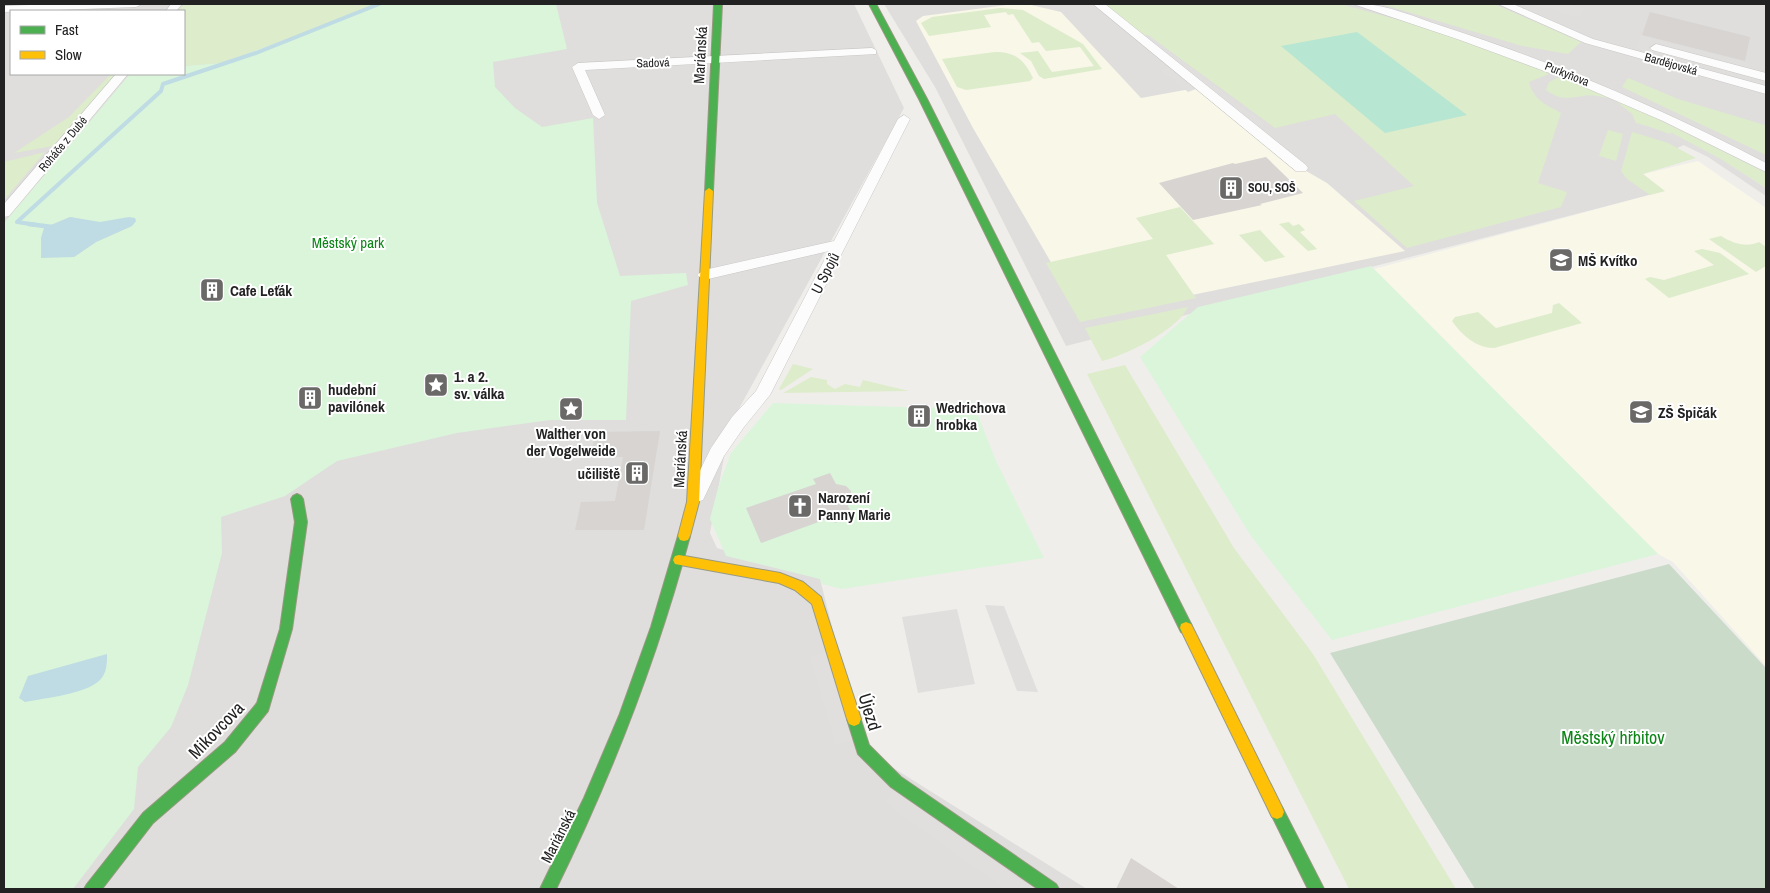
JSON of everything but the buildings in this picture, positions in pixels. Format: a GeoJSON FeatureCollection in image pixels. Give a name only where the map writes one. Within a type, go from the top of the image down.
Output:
{"type":"FeatureCollection","features":[{"type":"Feature","properties":{"kind":"street"},"geometry":{"type":"LineString","coordinates":[[6,4],[4,8],[136,4]]}},
{"type":"Feature","properties":{"kind":"street","name":"Mariánská"},"geometry":{"type":"LineString","coordinates":[[548,889],[581,827],[639,687],[679,560],[693,502],[718,4]]}},
{"type":"Feature","properties":{"kind":"street"},"geometry":{"type":"LineString","coordinates":[[1098,4],[1301,168]]}},
{"type":"Feature","properties":{"kind":"street","name":"Purkyňova"},"geometry":{"type":"LineString","coordinates":[[1359,4],[1497,47],[1576,77],[1661,115],[1766,168]]}},
{"type":"Feature","properties":{"kind":"street","name":"Bardějovská"},"geometry":{"type":"LineString","coordinates":[[1504,4],[1576,35],[1612,48],[1766,90]]}},
{"type":"Feature","properties":{"kind":"street"},"geometry":{"type":"LineString","coordinates":[[875,6],[924,99],[1316,889]]}},
{"type":"Feature","properties":{"kind":"street","name":"Bardějovská"},"geometry":{"type":"LineString","coordinates":[[1576,35],[1625,40],[1766,77]]}},
{"type":"Feature","properties":{"kind":"street","name":"Sadová"},"geometry":{"type":"LineString","coordinates":[[599,115],[578,67],[872,52]]}},
{"type":"Feature","properties":{"kind":"street","name":"Roháče z Dubé"},"geometry":{"type":"LineString","coordinates":[[4,213],[121,75]]}},
{"type":"Feature","properties":{"kind":"street","name":"U Spojů"},"geometry":{"type":"LineString","coordinates":[[693,502],[718,453],[738,422],[762,394],[904,119]]}},
{"type":"Feature","properties":{"kind":"street"},"geometry":{"type":"LineString","coordinates":[[704,275],[840,244]]}},
{"type":"Feature","properties":{"kind":"street","name":"Mikovcova"},"geometry":{"type":"LineString","coordinates":[[92,889],[148,818],[230,746],[263,706],[286,628],[301,522],[297,499]]}},
{"type":"Feature","properties":{"kind":"street","name":"Újezd"},"geometry":{"type":"LineString","coordinates":[[679,560],[780,578],[799,586],[817,601],[863,749],[896,782],[1051,889]]}},
{"type":"Feature","properties":{"kind":"shaded area"},"geometry":{"type":"Polygon","coordinates":[[[4,4],[854,4],[904,108],[730,425],[710,533],[717,548],[820,579],[863,749],[1087,889],[4,889],[4,4]]]}},
{"type":"Feature","properties":{"kind":"shaded area"},"geometry":{"type":"Polygon","coordinates":[[[884,4],[1766,4],[1766,181],[1694,140],[1632,170],[1665,191],[1066,346],[935,87],[884,4]]]}},
{"type":"Feature","properties":{"kind":"shaded area"},"geometry":{"type":"Polygon","coordinates":[[[1027,4],[1061,12],[1141,98],[1201,87],[1301,168],[1327,183],[1405,251],[1192,295],[1052,264],[973,128],[916,21],[923,16],[1027,4]]]}},
{"type":"Feature","properties":{"kind":"shaded area"},"geometry":{"type":"Polygon","coordinates":[[[1531,4],[1567,4],[1584,8],[1579,17],[1531,4]]]}},
{"type":"Feature","properties":{"kind":"shaded area"},"geometry":{"type":"Polygon","coordinates":[[[1148,35],[1265,124],[1256,128],[1201,87],[1188,92],[1160,70],[1175,66],[1139,36],[1148,35]]]}},
{"type":"Feature","properties":{"kind":"shaded area"},"geometry":{"type":"Polygon","coordinates":[[[1641,36],[1749,63],[1758,80],[1636,49],[1641,36]]]}},
{"type":"Feature","properties":{"kind":"shaded area"},"geometry":{"type":"Polygon","coordinates":[[[1672,133],[1719,158],[1766,188],[1766,196],[1708,157],[1663,135],[1672,133]]]}},
{"type":"Feature","properties":{"kind":"shaded area","name":"ZŠ Špičák"},"geometry":{"type":"Polygon","coordinates":[[[1698,161],[1766,208],[1766,666],[1673,562],[1658,554],[1374,269],[1664,191],[1643,174],[1698,161]]]}},
{"type":"Feature","properties":{"kind":"shaded area"},"geometry":{"type":"Polygon","coordinates":[[[985,605],[1004,606],[1038,692],[1017,691],[985,605]]]}},
{"type":"Feature","properties":{"kind":"shaded area"},"geometry":{"type":"Polygon","coordinates":[[[957,609],[975,684],[918,693],[902,617],[957,609]]]}},
{"type":"Feature","properties":{"kind":"shaded area"},"geometry":{"type":"Polygon","coordinates":[[[825,652],[852,740],[836,745],[810,657],[825,652]]]}},
{"type":"Feature","properties":{"kind":"shaded area"},"geometry":{"type":"Polygon","coordinates":[[[895,788],[1033,889],[1005,889],[895,810],[886,801],[895,788]]]}},
{"type":"Feature","properties":{"kind":"green space"},"geometry":{"type":"Polygon","coordinates":[[[184,4],[383,4],[221,63],[185,66],[185,10],[179,10],[184,4]]]}},
{"type":"Feature","properties":{"kind":"green space","name":"Městský park"},"geometry":{"type":"Polygon","coordinates":[[[383,4],[556,4],[567,49],[493,62],[495,87],[515,108],[542,127],[593,118],[597,203],[620,276],[686,273],[688,285],[631,301],[626,420],[550,420],[457,433],[337,461],[285,496],[221,517],[222,553],[188,685],[171,727],[138,767],[134,809],[73,889],[4,889],[4,223],[129,75],[185,75],[185,66],[221,63],[383,4]],[[70,217],[44,228],[74,257],[96,242],[132,226],[94,222],[70,217]]]}},
{"type":"Feature","properties":{"kind":"green space"},"geometry":{"type":"Polygon","coordinates":[[[1106,4],[1340,4],[1421,26],[1540,67],[1549,74],[1529,82],[1531,88],[1537,98],[1561,113],[1538,183],[1567,192],[1561,207],[1407,248],[1354,201],[1414,186],[1335,114],[1275,128],[1148,35],[1139,36],[1106,4]]]}},
{"type":"Feature","properties":{"kind":"green space"},"geometry":{"type":"Polygon","coordinates":[[[1381,4],[1494,4],[1581,42],[1568,54],[1522,46],[1381,4]]]}},
{"type":"Feature","properties":{"kind":"green space"},"geometry":{"type":"Polygon","coordinates":[[[1000,8],[1023,10],[1083,44],[1102,69],[1044,79],[1039,76],[1031,61],[1020,53],[1038,51],[1052,72],[1094,66],[1080,47],[1046,51],[1039,42],[1032,43],[1013,14],[1008,15],[1006,12],[984,15],[991,27],[929,36],[921,23],[932,17],[1000,8]]]}},
{"type":"Feature","properties":{"kind":"green space"},"geometry":{"type":"Polygon","coordinates":[[[1357,32],[1467,115],[1385,133],[1281,46],[1357,32]]]}},
{"type":"Feature","properties":{"kind":"green space"},"geometry":{"type":"Polygon","coordinates":[[[995,52],[1014,55],[1023,62],[1033,78],[1030,81],[966,90],[957,87],[942,59],[995,52]]]}},
{"type":"Feature","properties":{"kind":"green space"},"geometry":{"type":"Polygon","coordinates":[[[110,75],[116,75],[53,146],[14,153],[69,117],[110,75]]]}},
{"type":"Feature","properties":{"kind":"green space"},"geometry":{"type":"Polygon","coordinates":[[[1558,78],[1565,78],[1609,96],[1608,98],[1589,95],[1568,98],[1556,96],[1546,90],[1549,82],[1558,78]]]}},
{"type":"Feature","properties":{"kind":"green space"},"geometry":{"type":"Polygon","coordinates":[[[1628,78],[1678,99],[1765,125],[1766,122],[1766,155],[1622,87],[1628,78]]]}},
{"type":"Feature","properties":{"kind":"green space"},"geometry":{"type":"Polygon","coordinates":[[[1616,101],[1627,104],[1766,173],[1766,188],[1719,159],[1671,134],[1636,123],[1632,114],[1616,101]]]}},
{"type":"Feature","properties":{"kind":"green space"},"geometry":{"type":"Polygon","coordinates":[[[1608,130],[1623,134],[1616,161],[1599,156],[1608,130]]]}},
{"type":"Feature","properties":{"kind":"green space"},"geometry":{"type":"Polygon","coordinates":[[[1632,132],[1668,143],[1696,158],[1643,174],[1665,191],[1650,195],[1627,179],[1621,171],[1632,132]]]}},
{"type":"Feature","properties":{"kind":"green space"},"geometry":{"type":"Polygon","coordinates":[[[45,152],[4,200],[4,162],[45,152]]]}},
{"type":"Feature","properties":{"kind":"green space"},"geometry":{"type":"Polygon","coordinates":[[[1180,207],[1214,244],[1166,255],[1196,298],[1080,322],[1046,263],[1153,239],[1136,218],[1180,207]]]}},
{"type":"Feature","properties":{"kind":"green space"},"geometry":{"type":"Polygon","coordinates":[[[1289,222],[1293,226],[1299,224],[1305,230],[1300,232],[1317,249],[1308,251],[1279,224],[1289,222]]]}},
{"type":"Feature","properties":{"kind":"green space"},"geometry":{"type":"Polygon","coordinates":[[[1260,230],[1285,257],[1265,262],[1239,235],[1260,230]]]}},
{"type":"Feature","properties":{"kind":"green space"},"geometry":{"type":"Polygon","coordinates":[[[1721,236],[1739,244],[1749,245],[1759,242],[1766,247],[1766,266],[1756,272],[1709,239],[1721,236]]]}},
{"type":"Feature","properties":{"kind":"green space"},"geometry":{"type":"Polygon","coordinates":[[[1702,249],[1720,253],[1749,274],[1669,298],[1645,279],[1650,277],[1664,280],[1714,265],[1694,251],[1702,249]]]}},
{"type":"Feature","properties":{"kind":"green space"},"geometry":{"type":"Polygon","coordinates":[[[1371,266],[1658,554],[1332,640],[1251,536],[1140,357],[1198,307],[1371,266]]]}},
{"type":"Feature","properties":{"kind":"green space"},"geometry":{"type":"Polygon","coordinates":[[[1559,303],[1582,323],[1494,348],[1481,346],[1470,340],[1452,321],[1455,317],[1478,312],[1496,328],[1552,313],[1553,305],[1559,303]]]}},
{"type":"Feature","properties":{"kind":"green space"},"geometry":{"type":"Polygon","coordinates":[[[1188,307],[1182,316],[1163,333],[1124,353],[1102,361],[1085,328],[1188,307]]]}},
{"type":"Feature","properties":{"kind":"green space"},"geometry":{"type":"Polygon","coordinates":[[[793,364],[813,369],[781,390],[779,389],[793,364]]]}},
{"type":"Feature","properties":{"kind":"green space"},"geometry":{"type":"Polygon","coordinates":[[[1125,365],[1234,548],[1313,654],[1456,889],[1349,889],[1087,374],[1125,365]]]}},
{"type":"Feature","properties":{"kind":"green space"},"geometry":{"type":"Polygon","coordinates":[[[811,377],[827,380],[827,384],[835,389],[845,384],[860,387],[863,380],[909,391],[783,393],[811,377]]]}},
{"type":"Feature","properties":{"kind":"green space"},"geometry":{"type":"Polygon","coordinates":[[[972,400],[996,461],[1044,558],[842,589],[822,584],[820,579],[726,556],[710,519],[718,488],[731,453],[773,403],[930,408],[972,400]]]}},
{"type":"Feature","properties":{"kind":"green space","name":"Městský hřbitov"},"geometry":{"type":"Polygon","coordinates":[[[1669,564],[1766,668],[1766,889],[1475,889],[1330,653],[1669,564]]]}},
{"type":"Feature","properties":{"kind":"water"},"geometry":{"type":"Polygon","coordinates":[[[70,217],[100,222],[129,217],[135,218],[136,221],[132,226],[96,242],[74,257],[41,258],[41,238],[44,228],[70,217]]]}},
{"type":"Feature","properties":{"kind":"water"},"geometry":{"type":"Polygon","coordinates":[[[107,654],[104,674],[94,685],[54,697],[25,702],[19,698],[28,676],[107,654]]]}},
{"type":"Feature","properties":{"kind":"waterway"},"geometry":{"type":"LineString","coordinates":[[37,225],[17,222],[161,91],[163,84],[256,53],[379,4]]}},
{"type":"Feature","properties":{"kind":"waterway"},"geometry":{"type":"LineString","coordinates":[[29,224],[52,227]]}},
{"type":"Feature","properties":{"kind":"traffic: fast"},"geometry":{"type":"LineString","coordinates":[[709,191],[718,4]]}},
{"type":"Feature","properties":{"kind":"traffic: fast"},"geometry":{"type":"LineString","coordinates":[[872,4],[923,99],[1186,628]]}},
{"type":"Feature","properties":{"kind":"traffic: fast"},"geometry":{"type":"LineString","coordinates":[[92,889],[148,818],[230,747],[263,706],[286,629],[301,522],[297,499]]}},
{"type":"Feature","properties":{"kind":"traffic: fast"},"geometry":{"type":"LineString","coordinates":[[548,889],[589,803],[626,716],[657,627],[684,536]]}},
{"type":"Feature","properties":{"kind":"traffic: fast"},"geometry":{"type":"LineString","coordinates":[[854,719],[863,749],[896,782],[1051,889]]}},
{"type":"Feature","properties":{"kind":"traffic: fast"},"geometry":{"type":"LineString","coordinates":[[1277,812],[1316,889]]}},
{"type":"Feature","properties":{"kind":"traffic: slow"},"geometry":{"type":"LineString","coordinates":[[684,536],[693,502],[709,191]]}},
{"type":"Feature","properties":{"kind":"traffic: slow"},"geometry":{"type":"LineString","coordinates":[[679,560],[780,578],[799,586],[817,601],[854,719]]}},
{"type":"Feature","properties":{"kind":"traffic: slow"},"geometry":{"type":"LineString","coordinates":[[1186,628],[1277,812]]}},
{"type":"Feature","properties":{"kind":"place","name":"SOU, SOŠ"},"geometry":{"type":"Point","coordinates":[1231,188]}},
{"type":"Feature","properties":{"kind":"place","name":"MŠ Kvítko"},"geometry":{"type":"Point","coordinates":[1561,260]}},
{"type":"Feature","properties":{"kind":"place","name":"Cafe Leťák"},"geometry":{"type":"Point","coordinates":[212,290]}},
{"type":"Feature","properties":{"kind":"place","name":"1. a 2. sv. válka"},"geometry":{"type":"Point","coordinates":[436,385]}},
{"type":"Feature","properties":{"kind":"place","name":"hudební pavilónek"},"geometry":{"type":"Point","coordinates":[310,398]}},
{"type":"Feature","properties":{"kind":"place","name":"Walther von der Vogelweide"},"geometry":{"type":"Point","coordinates":[571,409]}},
{"type":"Feature","properties":{"kind":"place","name":"ZŠ Špičák"},"geometry":{"type":"Point","coordinates":[1641,412]}},
{"type":"Feature","properties":{"kind":"place","name":"Wedrichova hrobka"},"geometry":{"type":"Point","coordinates":[919,416]}},
{"type":"Feature","properties":{"kind":"place","name":"učiliště"},"geometry":{"type":"Point","coordinates":[637,473]}},
{"type":"Feature","properties":{"kind":"place","name":"Narození Panny Marie"},"geometry":{"type":"Point","coordinates":[800,506]}}]}
